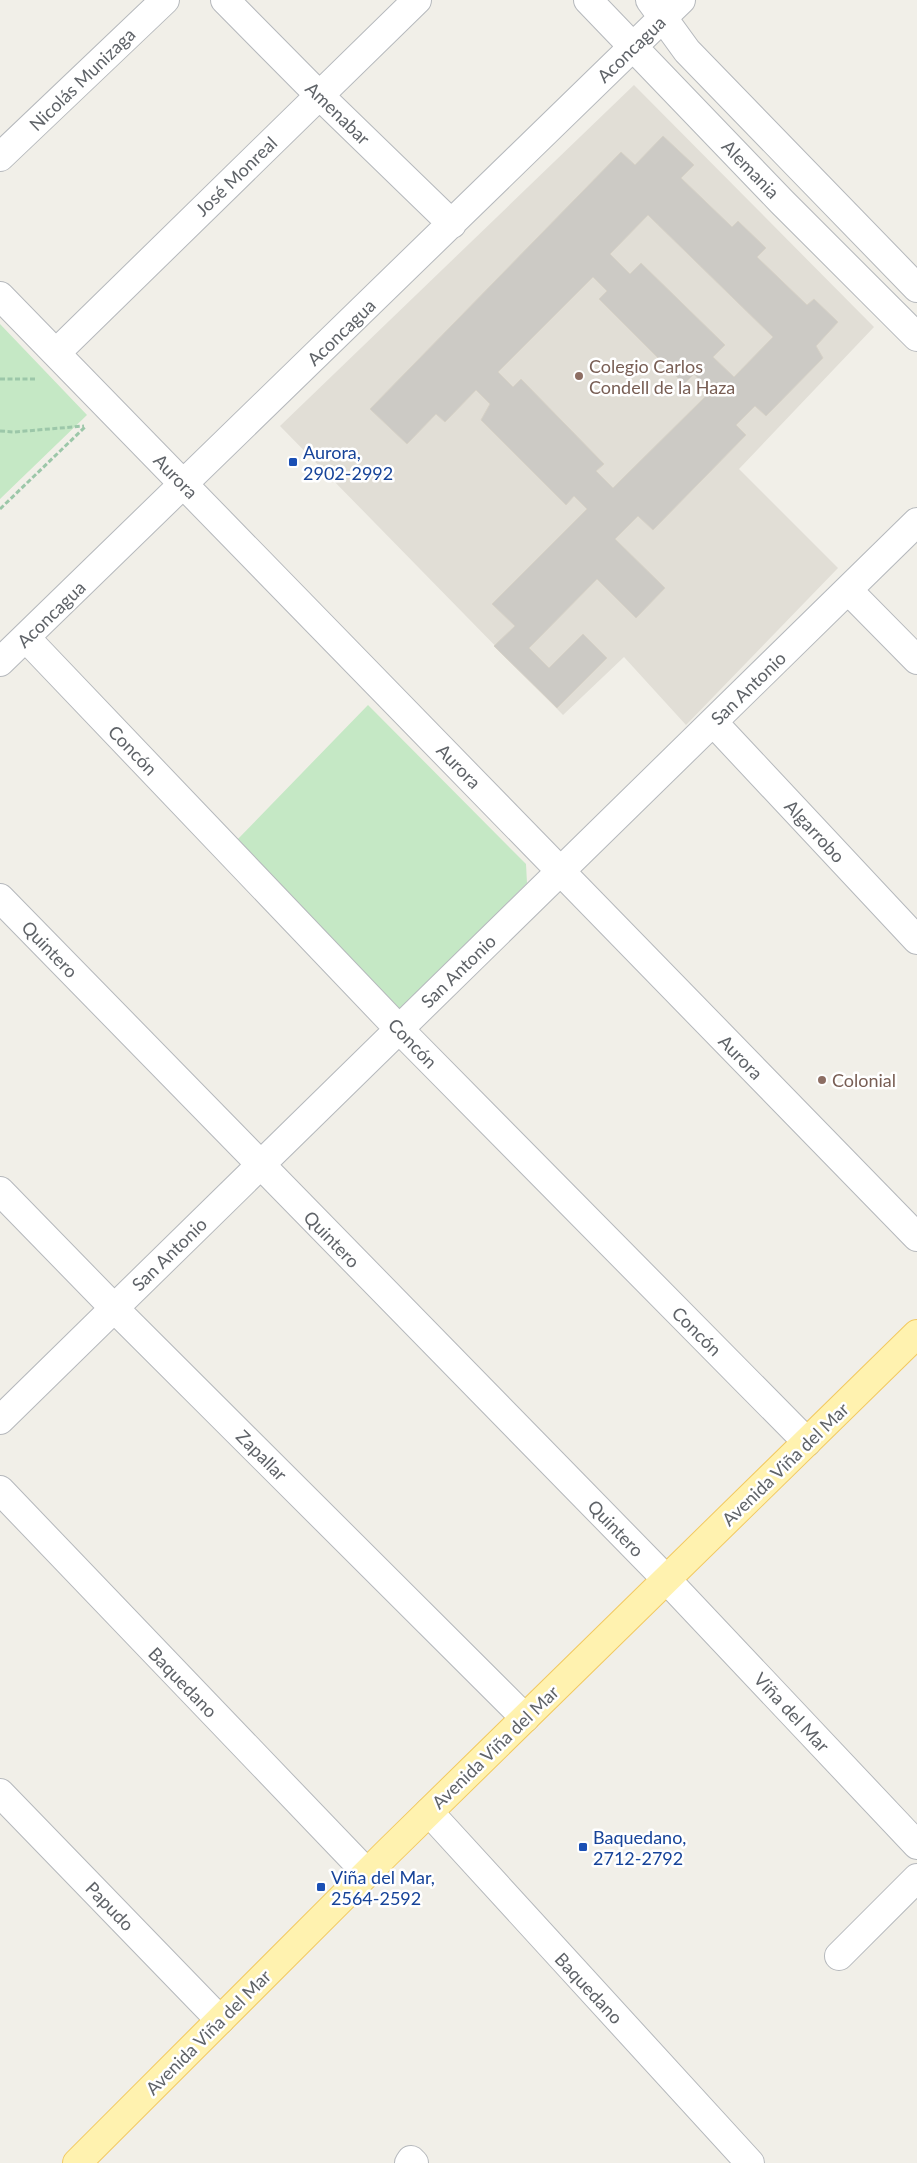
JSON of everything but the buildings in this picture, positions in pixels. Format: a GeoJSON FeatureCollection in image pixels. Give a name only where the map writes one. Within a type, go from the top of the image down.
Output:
{"type":"FeatureCollection","features":[{"type":"Feature","properties":{"kind":"main road","name":"Avenida Viña del Mar"},"geometry":{"type":"LineString","coordinates":[[76,2163],[366,1873],[917,1334]]}},
{"type":"Feature","properties":{"kind":"street","name":"Nicolás Munizaga"},"geometry":{"type":"LineString","coordinates":[[0,158],[165,0]]}},
{"type":"Feature","properties":{"kind":"street","name":"Amenabar"},"geometry":{"type":"LineString","coordinates":[[225,0],[319,95],[452,224]]}},
{"type":"Feature","properties":{"kind":"street","name":"José Monreal"},"geometry":{"type":"LineString","coordinates":[[56,352],[417,0]]}},
{"type":"Feature","properties":{"kind":"street","name":"Alemania"},"geometry":{"type":"LineString","coordinates":[[588,0],[776,195],[917,337]]}},
{"type":"Feature","properties":{"kind":"street","name":"Alemania"},"geometry":{"type":"LineString","coordinates":[[665,6],[687,51],[917,288]]}},
{"type":"Feature","properties":{"kind":"street","name":"Aconcagua"},"geometry":{"type":"LineString","coordinates":[[0,662],[633,47],[665,6]]}},
{"type":"Feature","properties":{"kind":"street","name":"Aurora"},"geometry":{"type":"LineString","coordinates":[[0,296],[917,1237]]}},
{"type":"Feature","properties":{"kind":"street","name":"San Antonio"},"geometry":{"type":"LineString","coordinates":[[0,1420],[917,522]]}},
{"type":"Feature","properties":{"kind":"street"},"geometry":{"type":"LineString","coordinates":[[848,590],[917,660]]}},
{"type":"Feature","properties":{"kind":"street","name":"Concón"},"geometry":{"type":"LineString","coordinates":[[26,638],[399,1029],[807,1442]]}},
{"type":"Feature","properties":{"kind":"street","name":"Algarrobo"},"geometry":{"type":"LineString","coordinates":[[713,722],[917,940]]}},
{"type":"Feature","properties":{"kind":"street","name":"Quintero"},"geometry":{"type":"LineString","coordinates":[[0,898],[666,1579]]}},
{"type":"Feature","properties":{"kind":"street","name":"Zapallar"},"geometry":{"type":"LineString","coordinates":[[0,1191],[114,1308],[525,1718]]}},
{"type":"Feature","properties":{"kind":"street","name":"Baquedano"},"geometry":{"type":"LineString","coordinates":[[0,1490],[366,1873]]}},
{"type":"Feature","properties":{"kind":"street","name":"Viña del Mar"},"geometry":{"type":"LineString","coordinates":[[666,1579],[917,1845]]}},
{"type":"Feature","properties":{"kind":"street","name":"Papudo"},"geometry":{"type":"LineString","coordinates":[[0,1793],[220,2020]]}},
{"type":"Feature","properties":{"kind":"street","name":"Baquedano"},"geometry":{"type":"LineString","coordinates":[[429,1812],[750,2163]]}},
{"type":"Feature","properties":{"kind":"street"},"geometry":{"type":"LineString","coordinates":[[839,1956],[917,1878]]}},
{"type":"Feature","properties":{"kind":"path"},"geometry":{"type":"LineString","coordinates":[[0,431],[14,432],[87,425],[0,509]]}},
{"type":"Feature","properties":{"kind":"shaded area","name":"Colegio Carlos Condell de la Haza"},"geometry":{"type":"Polygon","coordinates":[[[634,85],[874,327],[739,469],[838,568],[686,725],[624,657],[563,715],[280,426],[634,85]]]}},
{"type":"Feature","properties":{"kind":"green space"},"geometry":{"type":"Polygon","coordinates":[[[0,324],[87,415],[0,499],[0,324]]]}},
{"type":"Feature","properties":{"kind":"green space"},"geometry":{"type":"Polygon","coordinates":[[[368,705],[526,864],[527,883],[399,1010],[236,841],[368,705]]]}},
{"type":"Feature","properties":{"kind":"place","name":"Colegio Carlos Condell de la Haza"},"geometry":{"type":"Point","coordinates":[579,376]}},
{"type":"Feature","properties":{"kind":"place","name":"Aurora, 2902-2992"},"geometry":{"type":"Point","coordinates":[293,462]}},
{"type":"Feature","properties":{"kind":"place","name":"Colonial"},"geometry":{"type":"Point","coordinates":[822,1080]}},
{"type":"Feature","properties":{"kind":"place","name":"Baquedano, 2712-2792"},"geometry":{"type":"Point","coordinates":[583,1847]}},
{"type":"Feature","properties":{"kind":"place","name":"Viña del Mar, 2564-2592"},"geometry":{"type":"Point","coordinates":[321,1887]}}]}
